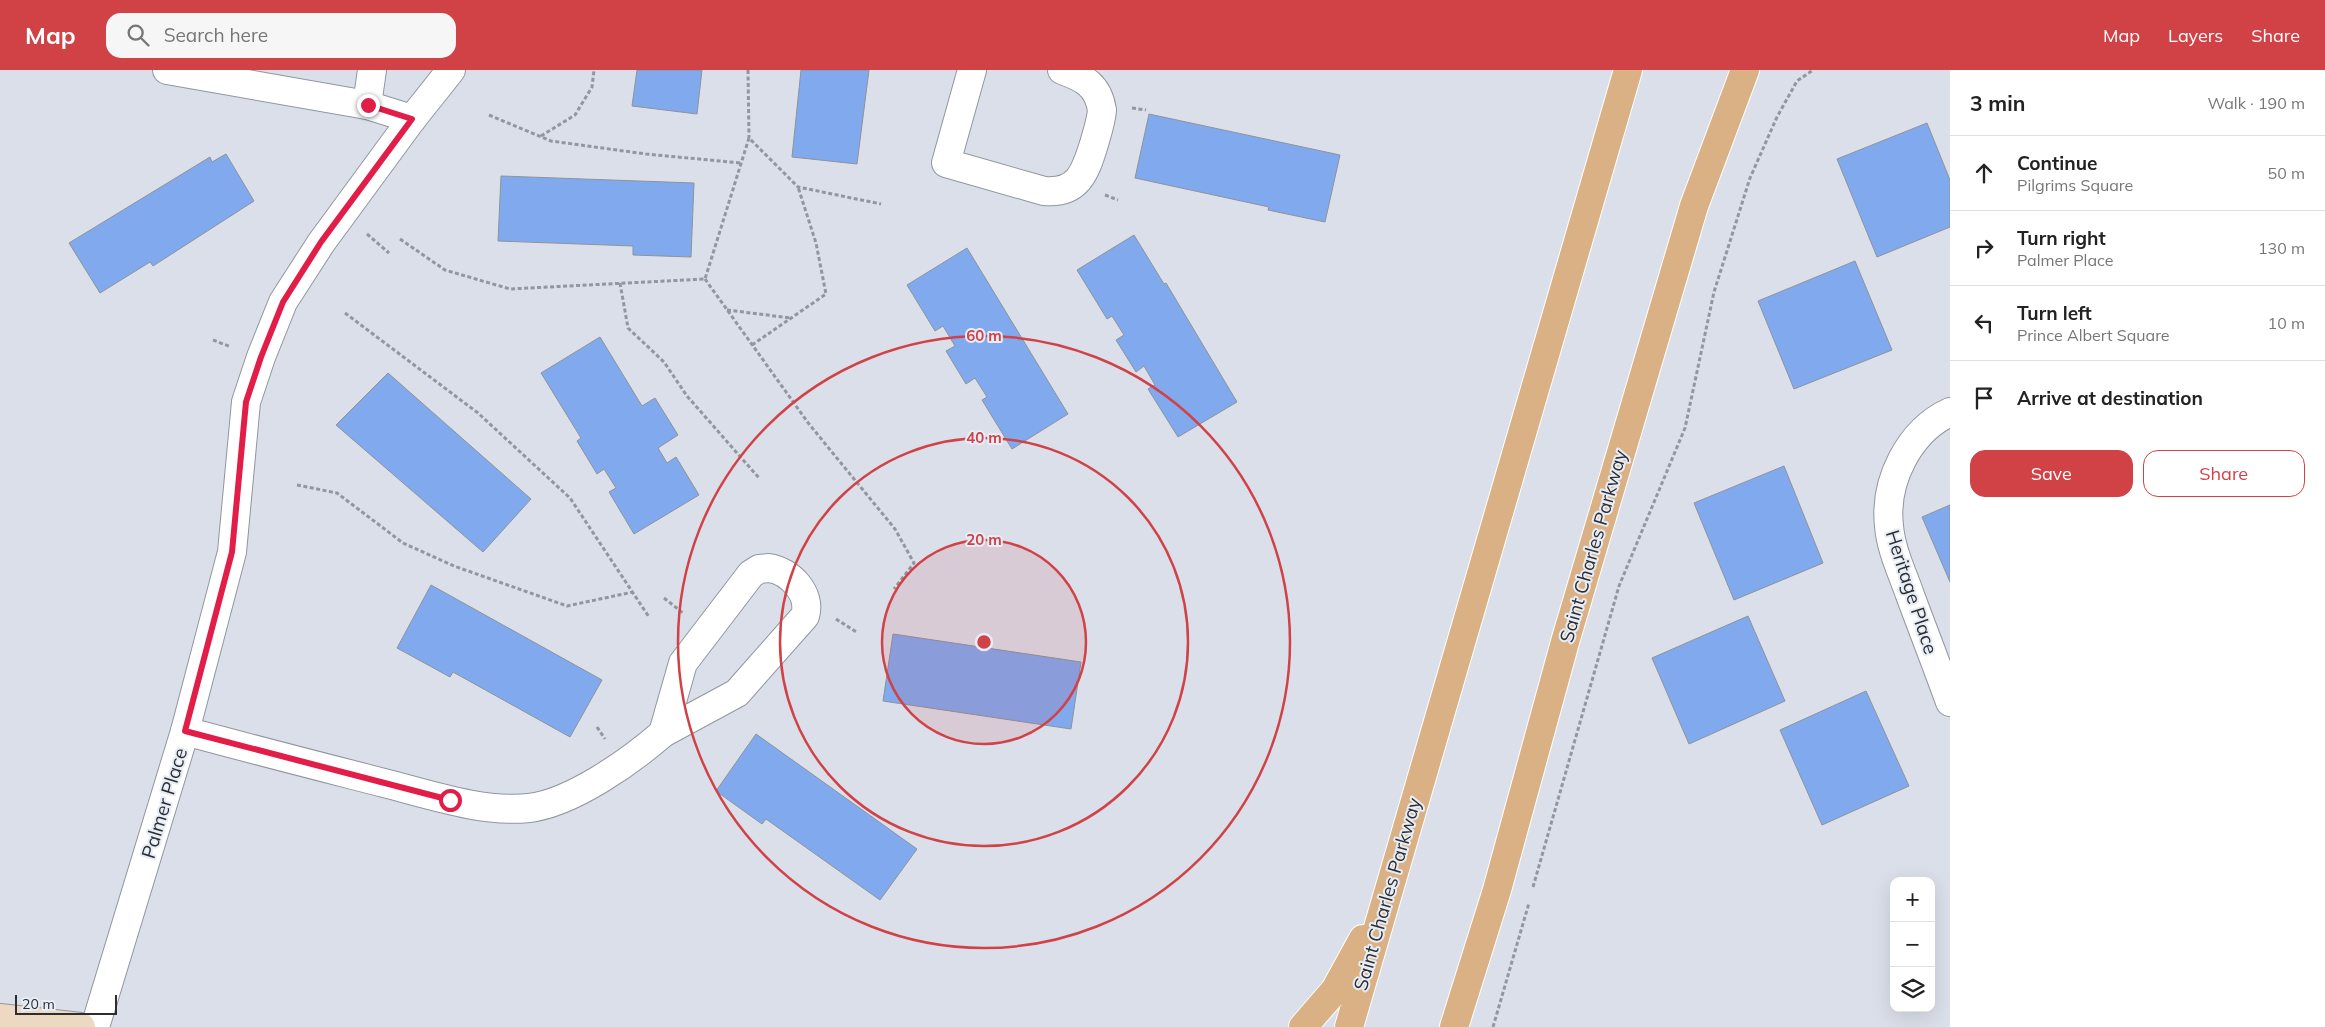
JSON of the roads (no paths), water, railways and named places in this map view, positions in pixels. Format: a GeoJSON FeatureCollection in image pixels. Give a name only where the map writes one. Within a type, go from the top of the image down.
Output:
{"type":"FeatureCollection","features":[{"type":"Feature","properties":{"kind":"main road","name":"Saint Charles Parkway"},"geometry":{"type":"LineString","coordinates":[[1349,1027],[1628,70]]}},
{"type":"Feature","properties":{"kind":"main road","name":"Saint Charles Parkway"},"geometry":{"type":"LineString","coordinates":[[1454,1027],[1497,890],[1564,642],[1694,206],[1746,70]]}},
{"type":"Feature","properties":{"kind":"main road"},"geometry":{"type":"LineString","coordinates":[[1303,1027],[1334,990],[1386,898]]}},
{"type":"Feature","properties":{"kind":"main road"},"geometry":{"type":"LineString","coordinates":[[0,1018],[81,1027]]}},
{"type":"Feature","properties":{"kind":"street"},"geometry":{"type":"LineString","coordinates":[[167,70],[368,105],[412,119]]}},
{"type":"Feature","properties":{"kind":"street"},"geometry":{"type":"LineString","coordinates":[[368,105],[372,70]]}},
{"type":"Feature","properties":{"kind":"street","name":"Palmer Place"},"geometry":{"type":"LineString","coordinates":[[96,1027],[185,731],[232,552],[246,402],[261,357],[283,302],[321,242],[412,119],[451,70]]}},
{"type":"Feature","properties":{"kind":"street"},"geometry":{"type":"LineString","coordinates":[[972,70],[946,163],[1044,192],[1055,192],[1074,184],[1087,167],[1102,110],[1100,101],[1091,84],[1084,78],[1062,70]]}},
{"type":"Feature","properties":{"kind":"street","name":"Heritage Place"},"geometry":{"type":"LineString","coordinates":[[1950,412],[1930,425],[1917,437],[1898,466],[1888,504],[1888,524],[1896,556],[1950,702]]}},
{"type":"Feature","properties":{"kind":"street"},"geometry":{"type":"LineString","coordinates":[[185,731],[450,800],[501,808],[530,808],[563,798],[610,773],[640,753],[663,733],[737,693],[805,616],[807,601],[801,588],[774,568],[759,569],[751,574],[683,663],[663,733]]}}]}
